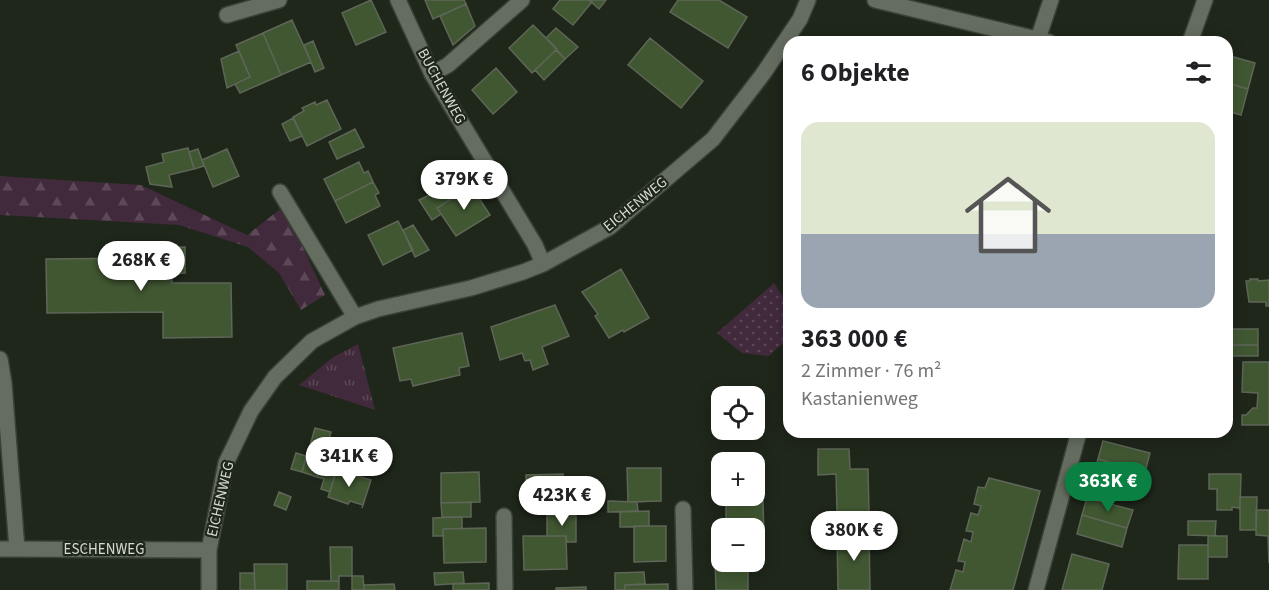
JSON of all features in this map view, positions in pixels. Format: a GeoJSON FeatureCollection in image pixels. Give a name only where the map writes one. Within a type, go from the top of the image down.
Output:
{"type":"FeatureCollection","features":[{"type":"Feature","properties":{"kind":"street"},"geometry":{"type":"LineString","coordinates":[[226,15],[279,0]]}},
{"type":"Feature","properties":{"kind":"street","name":"BUCHENWEG"},"geometry":{"type":"LineString","coordinates":[[398,0],[432,74],[535,245],[543,264]]}},
{"type":"Feature","properties":{"kind":"street"},"geometry":{"type":"LineString","coordinates":[[432,74],[448,65],[522,0]]}},
{"type":"Feature","properties":{"kind":"street","name":"EICHENWEG"},"geometry":{"type":"LineString","coordinates":[[788,36],[808,0]]}},
{"type":"Feature","properties":{"kind":"street"},"geometry":{"type":"LineString","coordinates":[[875,0],[1023,36]]}},
{"type":"Feature","properties":{"kind":"street"},"geometry":{"type":"LineString","coordinates":[[1045,36],[1051,0]]}},
{"type":"Feature","properties":{"kind":"street"},"geometry":{"type":"LineString","coordinates":[[1192,36],[1205,0]]}},
{"type":"Feature","properties":{"kind":"street","name":"EICHENWEG"},"geometry":{"type":"LineString","coordinates":[[209,590],[209,550],[226,464],[251,411],[275,377],[312,341],[355,317],[378,309],[471,288],[523,272],[543,264],[610,227],[714,138],[783,44]]}},
{"type":"Feature","properties":{"kind":"street"},"geometry":{"type":"LineString","coordinates":[[280,192],[355,317]]}},
{"type":"Feature","properties":{"kind":"street"},"geometry":{"type":"LineString","coordinates":[[0,359],[4,383],[17,549]]}},
{"type":"Feature","properties":{"kind":"street"},"geometry":{"type":"LineString","coordinates":[[1036,590],[1077,438]]}},
{"type":"Feature","properties":{"kind":"street"},"geometry":{"type":"LineString","coordinates":[[683,509],[685,590]]}},
{"type":"Feature","properties":{"kind":"street"},"geometry":{"type":"LineString","coordinates":[[504,516],[505,590]]}},
{"type":"Feature","properties":{"kind":"street","name":"ESCHENWEG"},"geometry":{"type":"LineString","coordinates":[[0,549],[209,550]]}},
{"type":"Feature","properties":{"kind":"green space"},"geometry":{"type":"Polygon","coordinates":[[[0,176],[141,185],[247,235],[284,206],[325,295],[301,310],[279,273],[248,247],[179,225],[0,215],[0,176]]]}},
{"type":"Feature","properties":{"kind":"green space"},"geometry":{"type":"Polygon","coordinates":[[[774,283],[783,297],[783,343],[769,356],[742,353],[717,333],[774,283]]]}},
{"type":"Feature","properties":{"kind":"green space"},"geometry":{"type":"Polygon","coordinates":[[[358,344],[375,410],[299,385],[332,358],[358,344]]]}},
{"type":"Feature","properties":{"kind":"building"},"geometry":{"type":"Polygon","coordinates":[[[371,0],[386,32],[356,45],[342,13],[371,0]]]}},
{"type":"Feature","properties":{"kind":"building"},"geometry":{"type":"Polygon","coordinates":[[[425,0],[464,0],[466,4],[433,19],[425,0]]]}},
{"type":"Feature","properties":{"kind":"building"},"geometry":{"type":"Polygon","coordinates":[[[560,0],[589,0],[592,2],[573,25],[553,9],[560,0]]]}},
{"type":"Feature","properties":{"kind":"building"},"geometry":{"type":"Polygon","coordinates":[[[589,0],[606,0],[599,9],[589,0]]]}},
{"type":"Feature","properties":{"kind":"building"},"geometry":{"type":"Polygon","coordinates":[[[678,0],[719,0],[747,17],[728,48],[670,12],[678,0]]]}},
{"type":"Feature","properties":{"kind":"building"},"geometry":{"type":"Polygon","coordinates":[[[466,4],[475,26],[453,45],[440,16],[466,4]]]}},
{"type":"Feature","properties":{"kind":"building"},"geometry":{"type":"Polygon","coordinates":[[[292,20],[311,62],[281,75],[263,33],[292,20]]]}},
{"type":"Feature","properties":{"kind":"building"},"geometry":{"type":"Polygon","coordinates":[[[533,25],[557,49],[532,73],[509,48],[533,25]]]}},
{"type":"Feature","properties":{"kind":"building"},"geometry":{"type":"Polygon","coordinates":[[[556,28],[578,47],[565,59],[546,38],[556,28]]]}},
{"type":"Feature","properties":{"kind":"building"},"geometry":{"type":"Polygon","coordinates":[[[263,33],[281,75],[240,93],[235,84],[250,77],[236,45],[263,33]]]}},
{"type":"Feature","properties":{"kind":"building"},"geometry":{"type":"Polygon","coordinates":[[[650,38],[703,81],[681,108],[628,65],[650,38]]]}},
{"type":"Feature","properties":{"kind":"building"},"geometry":{"type":"Polygon","coordinates":[[[313,41],[324,68],[315,72],[304,45],[313,41]]]}},
{"type":"Feature","properties":{"kind":"building"},"geometry":{"type":"Polygon","coordinates":[[[556,50],[565,59],[544,80],[535,70],[556,50]]]}},
{"type":"Feature","properties":{"kind":"building"},"geometry":{"type":"Polygon","coordinates":[[[239,51],[250,77],[227,88],[221,59],[239,51]]]}},
{"type":"Feature","properties":{"kind":"building"},"geometry":{"type":"Polygon","coordinates":[[[1233,57],[1255,63],[1248,89],[1233,85],[1233,57]]]}},
{"type":"Feature","properties":{"kind":"building"},"geometry":{"type":"Polygon","coordinates":[[[496,68],[517,92],[493,114],[472,90],[496,68]]]}},
{"type":"Feature","properties":{"kind":"building"},"geometry":{"type":"Polygon","coordinates":[[[1233,85],[1248,89],[1241,115],[1233,113],[1233,85]]]}},
{"type":"Feature","properties":{"kind":"building"},"geometry":{"type":"Polygon","coordinates":[[[327,100],[341,129],[307,146],[293,117],[304,111],[302,108],[327,100]]]}},
{"type":"Feature","properties":{"kind":"building"},"geometry":{"type":"Polygon","coordinates":[[[293,118],[302,136],[290,141],[282,124],[293,118]]]}},
{"type":"Feature","properties":{"kind":"building"},"geometry":{"type":"Polygon","coordinates":[[[355,129],[364,147],[337,159],[329,142],[355,129]]]}},
{"type":"Feature","properties":{"kind":"building"},"geometry":{"type":"Polygon","coordinates":[[[188,148],[194,169],[169,175],[172,187],[150,184],[146,167],[164,162],[162,154],[188,148]]]}},
{"type":"Feature","properties":{"kind":"building"},"geometry":{"type":"Polygon","coordinates":[[[198,149],[204,166],[194,169],[189,152],[198,149]]]}},
{"type":"Feature","properties":{"kind":"building"},"geometry":{"type":"Polygon","coordinates":[[[227,149],[239,176],[213,187],[202,160],[227,149]]]}},
{"type":"Feature","properties":{"kind":"building"},"geometry":{"type":"Polygon","coordinates":[[[359,162],[364,173],[368,171],[373,182],[335,201],[324,179],[359,162]]]}},
{"type":"Feature","properties":{"kind":"building"},"geometry":{"type":"Polygon","coordinates":[[[373,182],[379,193],[375,195],[380,206],[346,223],[335,201],[373,182]]]}},
{"type":"Feature","properties":{"kind":"building"},"geometry":{"type":"Polygon","coordinates":[[[471,186],[490,215],[456,236],[437,208],[471,186]]]}},
{"type":"Feature","properties":{"kind":"building"},"geometry":{"type":"Polygon","coordinates":[[[445,187],[451,199],[437,208],[441,214],[432,220],[419,200],[445,187]]]}},
{"type":"Feature","properties":{"kind":"building"},"geometry":{"type":"Polygon","coordinates":[[[398,221],[413,250],[383,265],[368,235],[398,221]]]}},
{"type":"Feature","properties":{"kind":"building"},"geometry":{"type":"Polygon","coordinates":[[[413,225],[429,250],[415,257],[403,230],[413,225]]]}},
{"type":"Feature","properties":{"kind":"building"},"geometry":{"type":"Polygon","coordinates":[[[185,247],[185,273],[172,274],[172,283],[231,283],[232,337],[163,338],[163,312],[47,313],[46,259],[142,258],[142,248],[185,247]]]}},
{"type":"Feature","properties":{"kind":"building"},"geometry":{"type":"Polygon","coordinates":[[[621,269],[649,318],[609,338],[595,316],[598,314],[582,292],[621,269]]]}},
{"type":"Feature","properties":{"kind":"building"},"geometry":{"type":"Polygon","coordinates":[[[1250,279],[1269,280],[1269,306],[1266,306],[1266,302],[1249,302],[1246,281],[1250,279]]]}},
{"type":"Feature","properties":{"kind":"building"},"geometry":{"type":"Polygon","coordinates":[[[555,305],[569,336],[542,347],[548,364],[533,370],[530,360],[525,361],[522,353],[500,360],[491,327],[555,305]]]}},
{"type":"Feature","properties":{"kind":"building"},"geometry":{"type":"Polygon","coordinates":[[[1233,329],[1258,329],[1258,345],[1233,345],[1233,329]]]}},
{"type":"Feature","properties":{"kind":"building"},"geometry":{"type":"Polygon","coordinates":[[[462,333],[469,366],[459,368],[460,375],[413,386],[411,379],[400,381],[393,348],[462,333]]]}},
{"type":"Feature","properties":{"kind":"building"},"geometry":{"type":"Polygon","coordinates":[[[1233,345],[1258,345],[1258,356],[1233,356],[1233,345]]]}},
{"type":"Feature","properties":{"kind":"building"},"geometry":{"type":"Polygon","coordinates":[[[1243,362],[1269,362],[1269,425],[1242,425],[1242,415],[1257,408],[1258,393],[1242,392],[1243,362]]]}},
{"type":"Feature","properties":{"kind":"building"},"geometry":{"type":"Polygon","coordinates":[[[315,428],[331,432],[325,454],[309,449],[315,428]]]}},
{"type":"Feature","properties":{"kind":"building"},"geometry":{"type":"Polygon","coordinates":[[[1103,441],[1150,453],[1145,472],[1098,459],[1103,441]]]}},
{"type":"Feature","properties":{"kind":"building"},"geometry":{"type":"Polygon","coordinates":[[[309,449],[325,454],[317,477],[302,472],[309,449]]]}},
{"type":"Feature","properties":{"kind":"building"},"geometry":{"type":"Polygon","coordinates":[[[818,449],[849,449],[850,469],[868,469],[869,512],[837,513],[836,474],[818,475],[818,449]]]}},
{"type":"Feature","properties":{"kind":"building"},"geometry":{"type":"Polygon","coordinates":[[[296,453],[306,456],[302,472],[291,469],[296,453]]]}},
{"type":"Feature","properties":{"kind":"building"},"geometry":{"type":"Polygon","coordinates":[[[1098,459],[1145,472],[1139,491],[1093,478],[1098,459]]]}},
{"type":"Feature","properties":{"kind":"building"},"geometry":{"type":"Polygon","coordinates":[[[627,468],[661,468],[661,501],[628,502],[627,468]]]}},
{"type":"Feature","properties":{"kind":"building"},"geometry":{"type":"Polygon","coordinates":[[[320,470],[335,474],[330,492],[321,489],[324,479],[317,477],[320,470]]]}},
{"type":"Feature","properties":{"kind":"building"},"geometry":{"type":"Polygon","coordinates":[[[337,470],[371,480],[363,505],[350,501],[348,504],[328,497],[337,470]]]}},
{"type":"Feature","properties":{"kind":"building"},"geometry":{"type":"Polygon","coordinates":[[[479,472],[480,502],[441,503],[441,473],[479,472]]]}},
{"type":"Feature","properties":{"kind":"building"},"geometry":{"type":"Polygon","coordinates":[[[563,474],[563,504],[526,505],[526,475],[563,474]]]}},
{"type":"Feature","properties":{"kind":"building"},"geometry":{"type":"Polygon","coordinates":[[[1209,474],[1241,474],[1240,510],[1232,507],[1232,510],[1217,510],[1217,489],[1209,489],[1209,474]]]}},
{"type":"Feature","properties":{"kind":"building"},"geometry":{"type":"Polygon","coordinates":[[[989,478],[1040,491],[1013,590],[950,590],[956,570],[963,572],[965,562],[958,561],[964,539],[971,542],[973,532],[966,531],[971,513],[978,515],[981,506],[974,504],[978,487],[985,488],[989,478]]]}},
{"type":"Feature","properties":{"kind":"building"},"geometry":{"type":"Polygon","coordinates":[[[279,492],[291,497],[286,510],[274,505],[279,492]]]}},
{"type":"Feature","properties":{"kind":"building"},"geometry":{"type":"Polygon","coordinates":[[[1240,497],[1257,497],[1256,530],[1240,530],[1240,497]]]}},
{"type":"Feature","properties":{"kind":"building"},"geometry":{"type":"Polygon","coordinates":[[[1087,498],[1133,510],[1127,528],[1082,515],[1087,498]]]}},
{"type":"Feature","properties":{"kind":"building"},"geometry":{"type":"Polygon","coordinates":[[[608,501],[637,502],[638,511],[608,512],[608,501]]]}},
{"type":"Feature","properties":{"kind":"building"},"geometry":{"type":"Polygon","coordinates":[[[471,502],[471,517],[442,517],[441,503],[471,502]]]}},
{"type":"Feature","properties":{"kind":"building"},"geometry":{"type":"Polygon","coordinates":[[[726,506],[763,506],[763,518],[726,518],[726,506]]]}},
{"type":"Feature","properties":{"kind":"building"},"geometry":{"type":"Polygon","coordinates":[[[1256,510],[1269,510],[1269,563],[1268,536],[1256,535],[1256,510]]]}},
{"type":"Feature","properties":{"kind":"building"},"geometry":{"type":"Polygon","coordinates":[[[649,511],[649,526],[620,527],[620,512],[649,511]]]}},
{"type":"Feature","properties":{"kind":"building"},"geometry":{"type":"Polygon","coordinates":[[[547,515],[576,515],[576,542],[567,542],[566,536],[547,536],[547,515]]]}},
{"type":"Feature","properties":{"kind":"building"},"geometry":{"type":"Polygon","coordinates":[[[1082,515],[1127,528],[1122,547],[1077,534],[1082,515]]]}},
{"type":"Feature","properties":{"kind":"building"},"geometry":{"type":"Polygon","coordinates":[[[462,517],[462,529],[443,529],[443,536],[433,536],[433,518],[462,517]]]}},
{"type":"Feature","properties":{"kind":"building"},"geometry":{"type":"Polygon","coordinates":[[[1188,521],[1216,521],[1215,535],[1217,536],[1188,535],[1188,521]]]}},
{"type":"Feature","properties":{"kind":"building"},"geometry":{"type":"Polygon","coordinates":[[[634,526],[666,526],[666,561],[634,562],[634,526]]]}},
{"type":"Feature","properties":{"kind":"building"},"geometry":{"type":"Polygon","coordinates":[[[486,528],[486,562],[444,563],[443,529],[486,528]]]}},
{"type":"Feature","properties":{"kind":"building"},"geometry":{"type":"Polygon","coordinates":[[[869,533],[870,590],[838,590],[837,534],[869,533]]]}},
{"type":"Feature","properties":{"kind":"building"},"geometry":{"type":"Polygon","coordinates":[[[523,536],[566,536],[567,569],[524,570],[523,536]]]}},
{"type":"Feature","properties":{"kind":"building"},"geometry":{"type":"Polygon","coordinates":[[[1208,536],[1227,536],[1227,557],[1208,557],[1208,536]]]}},
{"type":"Feature","properties":{"kind":"building"},"geometry":{"type":"Polygon","coordinates":[[[1179,545],[1208,545],[1208,579],[1178,579],[1179,545]]]}},
{"type":"Feature","properties":{"kind":"building"},"geometry":{"type":"Polygon","coordinates":[[[330,547],[352,547],[352,576],[339,576],[339,581],[331,581],[330,547]]]}},
{"type":"Feature","properties":{"kind":"building"},"geometry":{"type":"Polygon","coordinates":[[[1072,554],[1109,564],[1102,590],[1062,590],[1072,554]]]}},
{"type":"Feature","properties":{"kind":"building"},"geometry":{"type":"Polygon","coordinates":[[[254,564],[287,564],[287,590],[255,590],[254,564]]]}},
{"type":"Feature","properties":{"kind":"building"},"geometry":{"type":"Polygon","coordinates":[[[463,572],[464,583],[435,585],[434,573],[463,572]]]}},
{"type":"Feature","properties":{"kind":"building"},"geometry":{"type":"Polygon","coordinates":[[[644,572],[645,584],[625,585],[625,590],[615,590],[615,573],[644,572]]]}},
{"type":"Feature","properties":{"kind":"building"},"geometry":{"type":"Polygon","coordinates":[[[715,572],[748,572],[748,590],[716,590],[715,572]]]}},
{"type":"Feature","properties":{"kind":"building"},"geometry":{"type":"Polygon","coordinates":[[[240,573],[254,573],[255,590],[240,590],[240,573]]]}},
{"type":"Feature","properties":{"kind":"building"},"geometry":{"type":"Polygon","coordinates":[[[352,576],[363,576],[364,590],[352,590],[352,576]]]}},
{"type":"Feature","properties":{"kind":"building"},"geometry":{"type":"Polygon","coordinates":[[[307,581],[339,581],[339,590],[307,590],[307,581]]]}},
{"type":"Feature","properties":{"kind":"building"},"geometry":{"type":"Polygon","coordinates":[[[489,583],[489,590],[453,590],[453,584],[489,583]]]}},
{"type":"Feature","properties":{"kind":"building"},"geometry":{"type":"Polygon","coordinates":[[[394,584],[395,590],[364,590],[364,585],[394,584]]]}},
{"type":"Feature","properties":{"kind":"building"},"geometry":{"type":"Polygon","coordinates":[[[668,584],[668,590],[625,590],[625,585],[668,584]]]}},
{"type":"Feature","properties":{"kind":"building"},"geometry":{"type":"Polygon","coordinates":[[[586,587],[586,590],[556,590],[556,588],[586,587]]]}}]}
